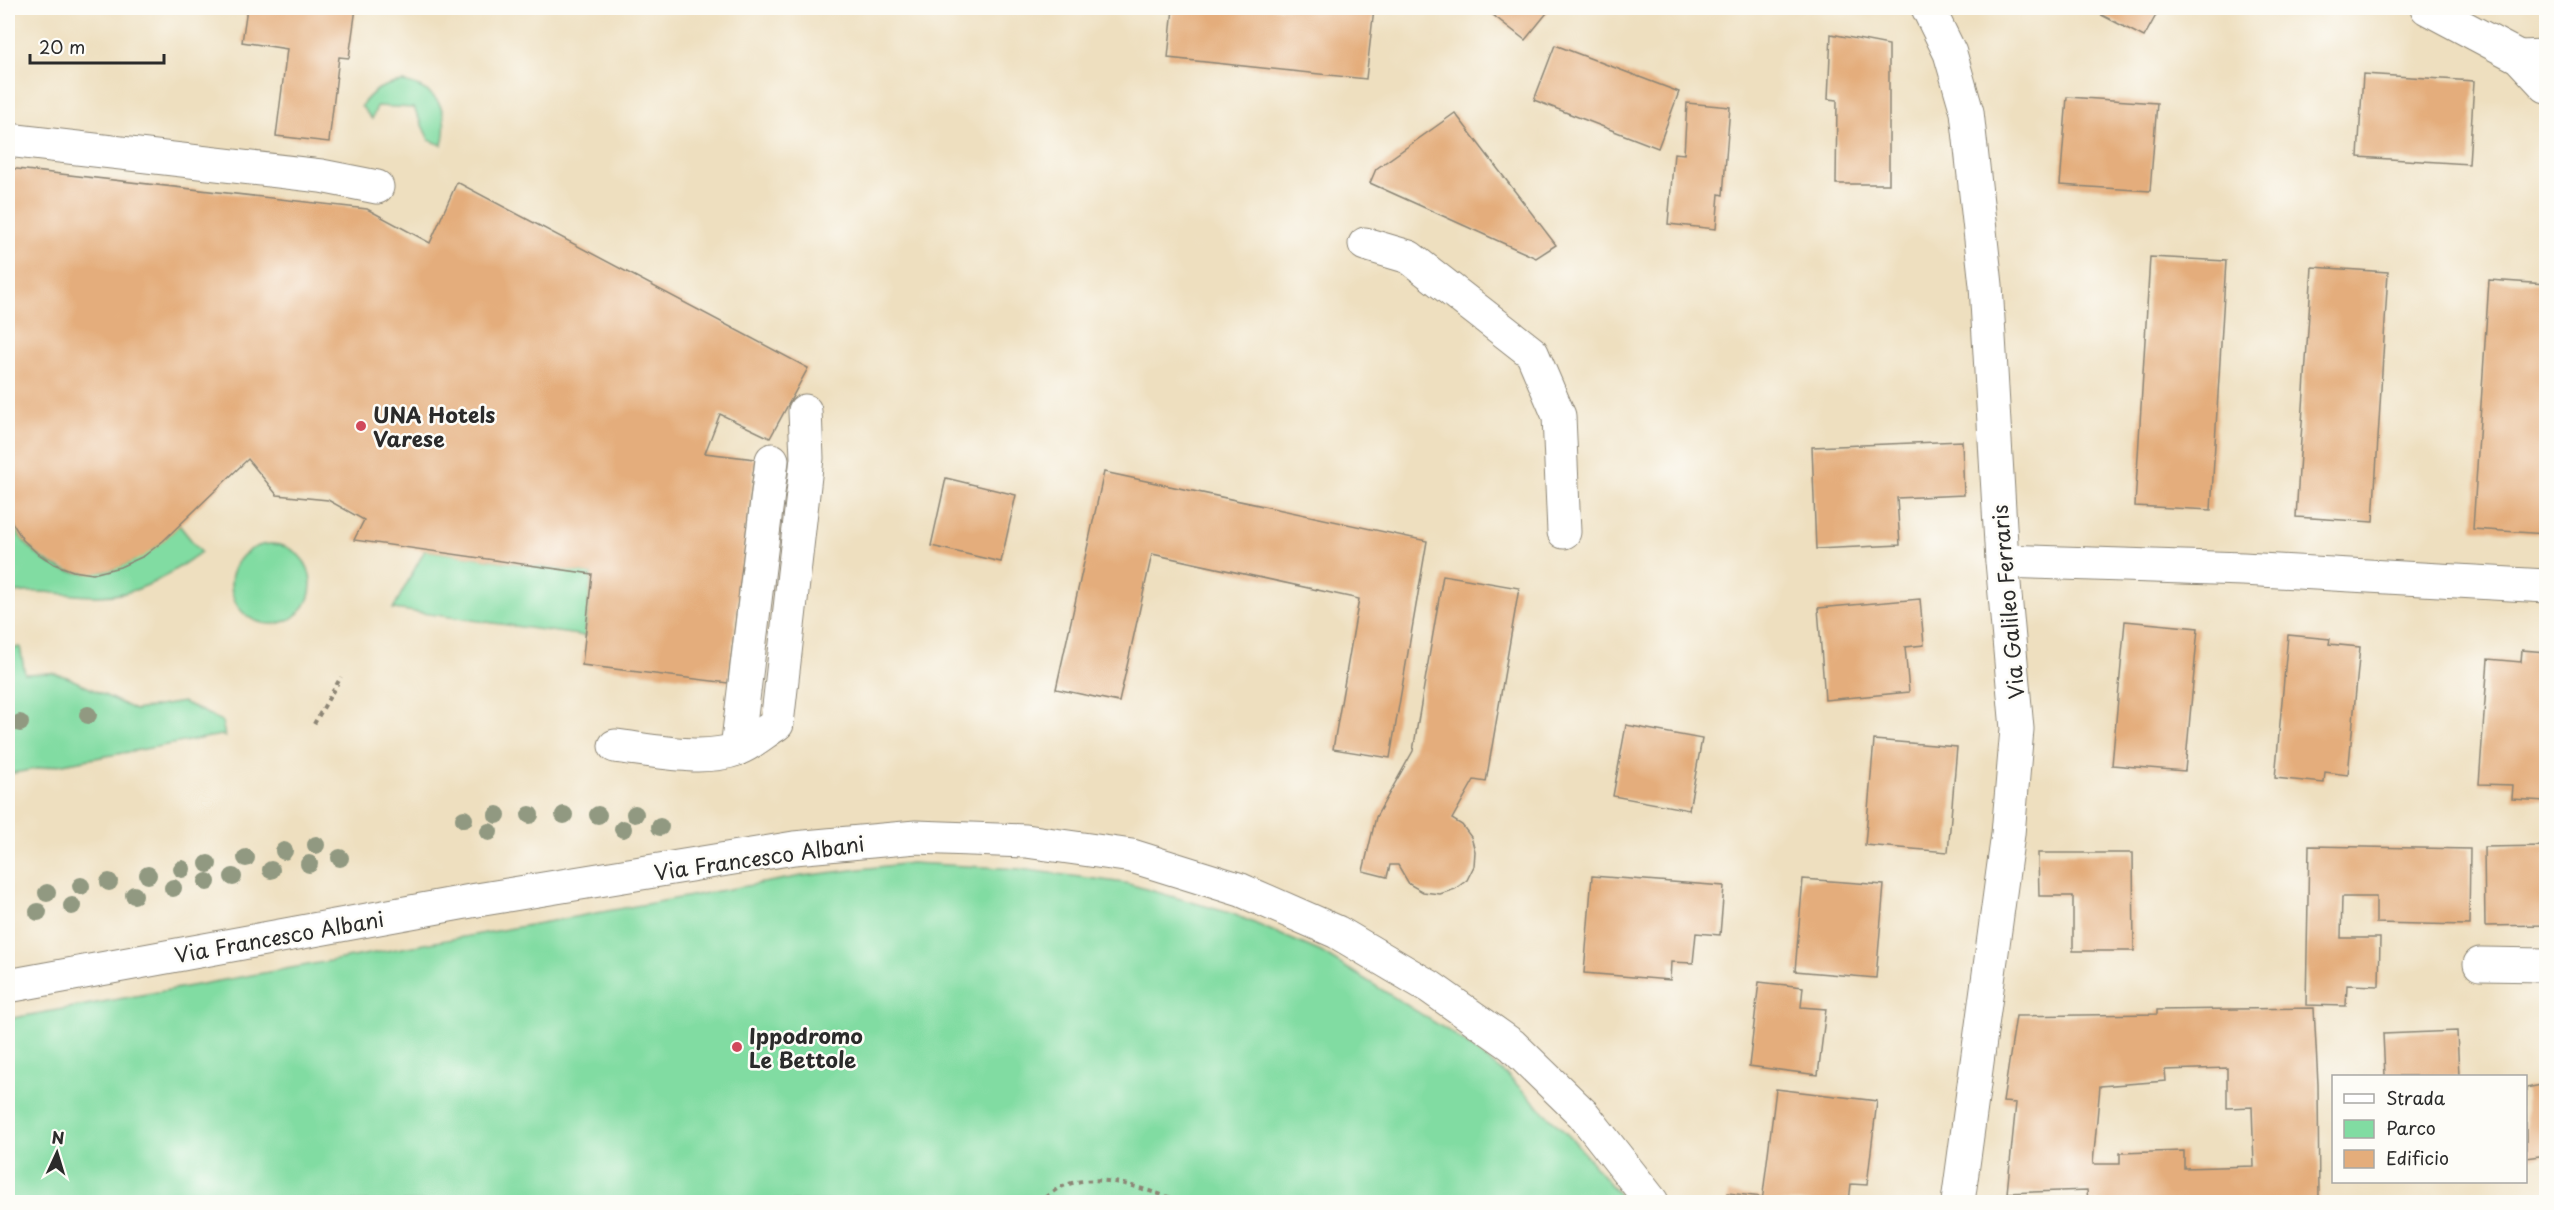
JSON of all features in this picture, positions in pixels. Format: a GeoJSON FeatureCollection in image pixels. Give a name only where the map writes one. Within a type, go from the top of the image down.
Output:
{"type":"FeatureCollection","features":[{"type":"Feature","properties":{"kind":"street","name":"Via Galileo Ferraris"},"geometry":{"type":"LineString","coordinates":[[1928,8],[1950,53],[1967,112],[1986,285],[2002,561],[2017,729],[2008,834],[1958,1203]]}},
{"type":"Feature","properties":{"kind":"street"},"geometry":{"type":"LineString","coordinates":[[2427,8],[2533,57],[2547,86]]}},
{"type":"Feature","properties":{"kind":"street"},"geometry":{"type":"LineString","coordinates":[[8,140],[321,176],[377,187]]}},
{"type":"Feature","properties":{"kind":"street"},"geometry":{"type":"LineString","coordinates":[[1365,244],[1409,257],[1532,353],[1559,416],[1564,532]]}},
{"type":"Feature","properties":{"kind":"street"},"geometry":{"type":"LineString","coordinates":[[615,746],[712,754],[737,749],[777,724],[807,458],[805,411]]}},
{"type":"Feature","properties":{"kind":"street"},"geometry":{"type":"LineString","coordinates":[[737,749],[772,460]]}},
{"type":"Feature","properties":{"kind":"street"},"geometry":{"type":"LineString","coordinates":[[2002,561],[2242,569],[2547,586]]}},
{"type":"Feature","properties":{"kind":"street","name":"Via Francesco Albani"},"geometry":{"type":"LineString","coordinates":[[15,983],[471,901],[794,848],[916,837],[1026,841],[1132,856],[1241,890],[1337,932],[1430,987],[1512,1044],[1583,1114],[1652,1203]]}},
{"type":"Feature","properties":{"kind":"street"},"geometry":{"type":"LineString","coordinates":[[2480,964],[2547,965]]}},
{"type":"Feature","properties":{"kind":"path"},"geometry":{"type":"LineString","coordinates":[[314,724],[341,677]]}},
{"type":"Feature","properties":{"kind":"path"},"geometry":{"type":"LineString","coordinates":[[1038,1203],[1064,1185],[1086,1179],[1106,1180],[1185,1203]]}},
{"type":"Feature","properties":{"kind":"green space"},"geometry":{"type":"Polygon","coordinates":[[[404,82],[426,90],[439,104],[444,122],[442,145],[429,140],[414,108],[377,106],[372,119],[361,106],[379,89],[390,84],[404,82]]]}},
{"type":"Feature","properties":{"kind":"green space"},"geometry":{"type":"Polygon","coordinates":[[[8,516],[21,537],[42,558],[61,569],[82,573],[103,572],[123,565],[143,555],[179,525],[201,552],[165,576],[126,593],[96,596],[42,592],[8,594],[8,516]]]}},
{"type":"Feature","properties":{"kind":"green space"},"geometry":{"type":"Polygon","coordinates":[[[271,544],[286,547],[299,556],[308,569],[311,584],[308,599],[299,612],[286,621],[271,624],[256,621],[243,612],[234,599],[231,584],[234,569],[243,556],[256,547],[271,544]]]}},
{"type":"Feature","properties":{"kind":"green space"},"geometry":{"type":"Polygon","coordinates":[[[425,550],[592,574],[585,636],[393,609],[425,550]]]}},
{"type":"Feature","properties":{"kind":"green space"},"geometry":{"type":"Polygon","coordinates":[[[20,647],[25,674],[52,673],[67,677],[135,710],[183,702],[222,721],[225,737],[221,735],[8,774],[8,649],[20,647]]]}},
{"type":"Feature","properties":{"kind":"green space","name":"Ippodromo Le Bettole"},"geometry":{"type":"Polygon","coordinates":[[[911,863],[1020,869],[1125,883],[1233,914],[1321,952],[1455,1035],[1508,1076],[1575,1142],[1625,1202],[8,1202],[8,1019],[802,876],[911,863]]]}},
{"type":"Feature","properties":{"kind":"building"},"geometry":{"type":"Polygon","coordinates":[[[247,8],[356,8],[349,58],[339,57],[329,142],[276,136],[287,49],[242,42],[247,8]]]}},
{"type":"Feature","properties":{"kind":"building"},"geometry":{"type":"Polygon","coordinates":[[[1173,8],[1374,8],[1366,79],[1168,58],[1173,8]]]}},
{"type":"Feature","properties":{"kind":"building"},"geometry":{"type":"Polygon","coordinates":[[[1484,8],[1551,8],[1525,40],[1484,8]]]}},
{"type":"Feature","properties":{"kind":"building"},"geometry":{"type":"Polygon","coordinates":[[[2088,8],[2160,8],[2144,37],[2088,8]]]}},
{"type":"Feature","properties":{"kind":"building"},"geometry":{"type":"Polygon","coordinates":[[[1831,34],[1889,45],[1889,184],[1836,184],[1837,100],[1828,99],[1831,34]]]}},
{"type":"Feature","properties":{"kind":"building"},"geometry":{"type":"Polygon","coordinates":[[[1555,45],[1679,92],[1658,148],[1534,100],[1555,45]]]}},
{"type":"Feature","properties":{"kind":"building"},"geometry":{"type":"Polygon","coordinates":[[[2363,74],[2474,81],[2469,164],[2358,157],[2363,74]]]}},
{"type":"Feature","properties":{"kind":"building"},"geometry":{"type":"Polygon","coordinates":[[[2067,97],[2157,103],[2150,191],[2060,185],[2067,97]]]}},
{"type":"Feature","properties":{"kind":"building"},"geometry":{"type":"Polygon","coordinates":[[[1687,103],[1730,107],[1723,195],[1719,194],[1716,229],[1668,224],[1674,153],[1684,154],[1687,103]]]}},
{"type":"Feature","properties":{"kind":"building"},"geometry":{"type":"Polygon","coordinates":[[[1455,113],[1556,245],[1536,258],[1370,183],[1376,169],[1455,113]]]}},
{"type":"Feature","properties":{"kind":"building","name":"UNA Hotels Varese"},"geometry":{"type":"Polygon","coordinates":[[[8,168],[367,209],[430,243],[457,182],[808,368],[770,438],[720,414],[705,453],[755,459],[728,683],[582,665],[592,574],[354,540],[364,520],[328,500],[277,495],[248,459],[163,541],[144,556],[120,567],[93,574],[73,571],[54,564],[37,553],[23,540],[8,516],[8,168]]]}},
{"type":"Feature","properties":{"kind":"building"},"geometry":{"type":"Polygon","coordinates":[[[2150,257],[2226,261],[2211,510],[2135,506],[2150,257]]]}},
{"type":"Feature","properties":{"kind":"building"},"geometry":{"type":"Polygon","coordinates":[[[2312,267],[2388,272],[2373,522],[2296,517],[2312,267]]]}},
{"type":"Feature","properties":{"kind":"building"},"geometry":{"type":"Polygon","coordinates":[[[2489,280],[2546,284],[2546,534],[2473,529],[2489,280]]]}},
{"type":"Feature","properties":{"kind":"building"},"geometry":{"type":"Polygon","coordinates":[[[1962,441],[1964,495],[1897,498],[1900,545],[1816,549],[1812,447],[1962,441]]]}},
{"type":"Feature","properties":{"kind":"building"},"geometry":{"type":"Polygon","coordinates":[[[1104,472],[1427,541],[1390,758],[1333,749],[1359,599],[1152,554],[1119,702],[1056,689],[1104,472]]]}},
{"type":"Feature","properties":{"kind":"building"},"geometry":{"type":"Polygon","coordinates":[[[946,478],[1016,495],[1001,562],[931,546],[946,478]]]}},
{"type":"Feature","properties":{"kind":"building"},"geometry":{"type":"Polygon","coordinates":[[[1443,575],[1519,588],[1486,782],[1474,780],[1452,819],[1462,825],[1471,837],[1475,851],[1474,866],[1467,880],[1455,889],[1440,894],[1423,892],[1409,884],[1398,865],[1390,865],[1387,877],[1363,871],[1376,817],[1413,751],[1443,575]]]}},
{"type":"Feature","properties":{"kind":"building"},"geometry":{"type":"Polygon","coordinates":[[[1920,599],[1924,645],[1905,647],[1909,692],[1825,700],[1818,608],[1920,599]]]}},
{"type":"Feature","properties":{"kind":"building"},"geometry":{"type":"Polygon","coordinates":[[[2125,621],[2198,628],[2185,771],[2112,765],[2125,621]]]}},
{"type":"Feature","properties":{"kind":"building"},"geometry":{"type":"Polygon","coordinates":[[[2288,635],[2330,639],[2329,644],[2360,647],[2348,775],[2325,772],[2324,783],[2275,778],[2288,635]]]}},
{"type":"Feature","properties":{"kind":"building"},"geometry":{"type":"Polygon","coordinates":[[[2522,650],[2546,652],[2546,801],[2512,799],[2513,785],[2479,784],[2488,659],[2521,662],[2522,650]]]}},
{"type":"Feature","properties":{"kind":"building"},"geometry":{"type":"Polygon","coordinates":[[[1626,725],[1702,739],[1689,810],[1613,796],[1626,725]]]}},
{"type":"Feature","properties":{"kind":"building"},"geometry":{"type":"Polygon","coordinates":[[[1874,740],[1957,747],[1948,852],[1865,845],[1874,740]]]}},
{"type":"Feature","properties":{"kind":"building"},"geometry":{"type":"Polygon","coordinates":[[[2309,846],[2470,849],[2469,925],[2376,923],[2376,897],[2342,897],[2341,938],[2380,938],[2379,986],[2347,985],[2346,1006],[2306,1005],[2309,846]]]}},
{"type":"Feature","properties":{"kind":"building"},"geometry":{"type":"Polygon","coordinates":[[[2546,846],[2546,925],[2485,926],[2484,847],[2546,846]]]}},
{"type":"Feature","properties":{"kind":"building"},"geometry":{"type":"Polygon","coordinates":[[[2038,853],[2133,853],[2134,951],[2073,951],[2073,896],[2039,896],[2038,853]]]}},
{"type":"Feature","properties":{"kind":"building"},"geometry":{"type":"Polygon","coordinates":[[[1592,876],[1724,886],[1720,935],[1696,933],[1693,963],[1671,962],[1670,980],[1584,973],[1592,876]]]}},
{"type":"Feature","properties":{"kind":"building"},"geometry":{"type":"Polygon","coordinates":[[[1803,879],[1884,885],[1876,978],[1795,971],[1803,879]]]}},
{"type":"Feature","properties":{"kind":"building"},"geometry":{"type":"Polygon","coordinates":[[[1759,982],[1803,987],[1801,1007],[1826,1009],[1818,1075],[1749,1066],[1759,982]]]}},
{"type":"Feature","properties":{"kind":"building"},"geometry":{"type":"Polygon","coordinates":[[[2314,1008],[2318,1084],[2319,1202],[2088,1202],[2087,1190],[2007,1193],[2016,1103],[2003,1102],[2016,1016],[2157,1014],[2157,1010],[2314,1008]],[[2227,1068],[2165,1070],[2166,1081],[2100,1086],[2093,1164],[2120,1164],[2120,1153],[2184,1151],[2184,1168],[2254,1166],[2252,1107],[2227,1108],[2227,1068]]]}},
{"type":"Feature","properties":{"kind":"building"},"geometry":{"type":"Polygon","coordinates":[[[2457,1031],[2459,1075],[2385,1075],[2383,1034],[2457,1031]]]}},
{"type":"Feature","properties":{"kind":"building"},"geometry":{"type":"Polygon","coordinates":[[[2546,1084],[2546,1155],[2527,1158],[2527,1088],[2546,1084]]]}},
{"type":"Feature","properties":{"kind":"building"},"geometry":{"type":"Polygon","coordinates":[[[1776,1089],[1877,1101],[1867,1185],[1851,1184],[1849,1202],[1762,1202],[1776,1089]]]}},
{"type":"Feature","properties":{"kind":"building"},"geometry":{"type":"Polygon","coordinates":[[[1728,1193],[1761,1197],[1760,1202],[1727,1202],[1728,1193]]]}},
{"type":"Feature","properties":{"kind":"place","name":"UNA Hotels Varese"},"geometry":{"type":"Point","coordinates":[361,426]}},
{"type":"Feature","properties":{"kind":"place","name":"Ippodromo Le Bettole"},"geometry":{"type":"Point","coordinates":[737,1047]}}]}
